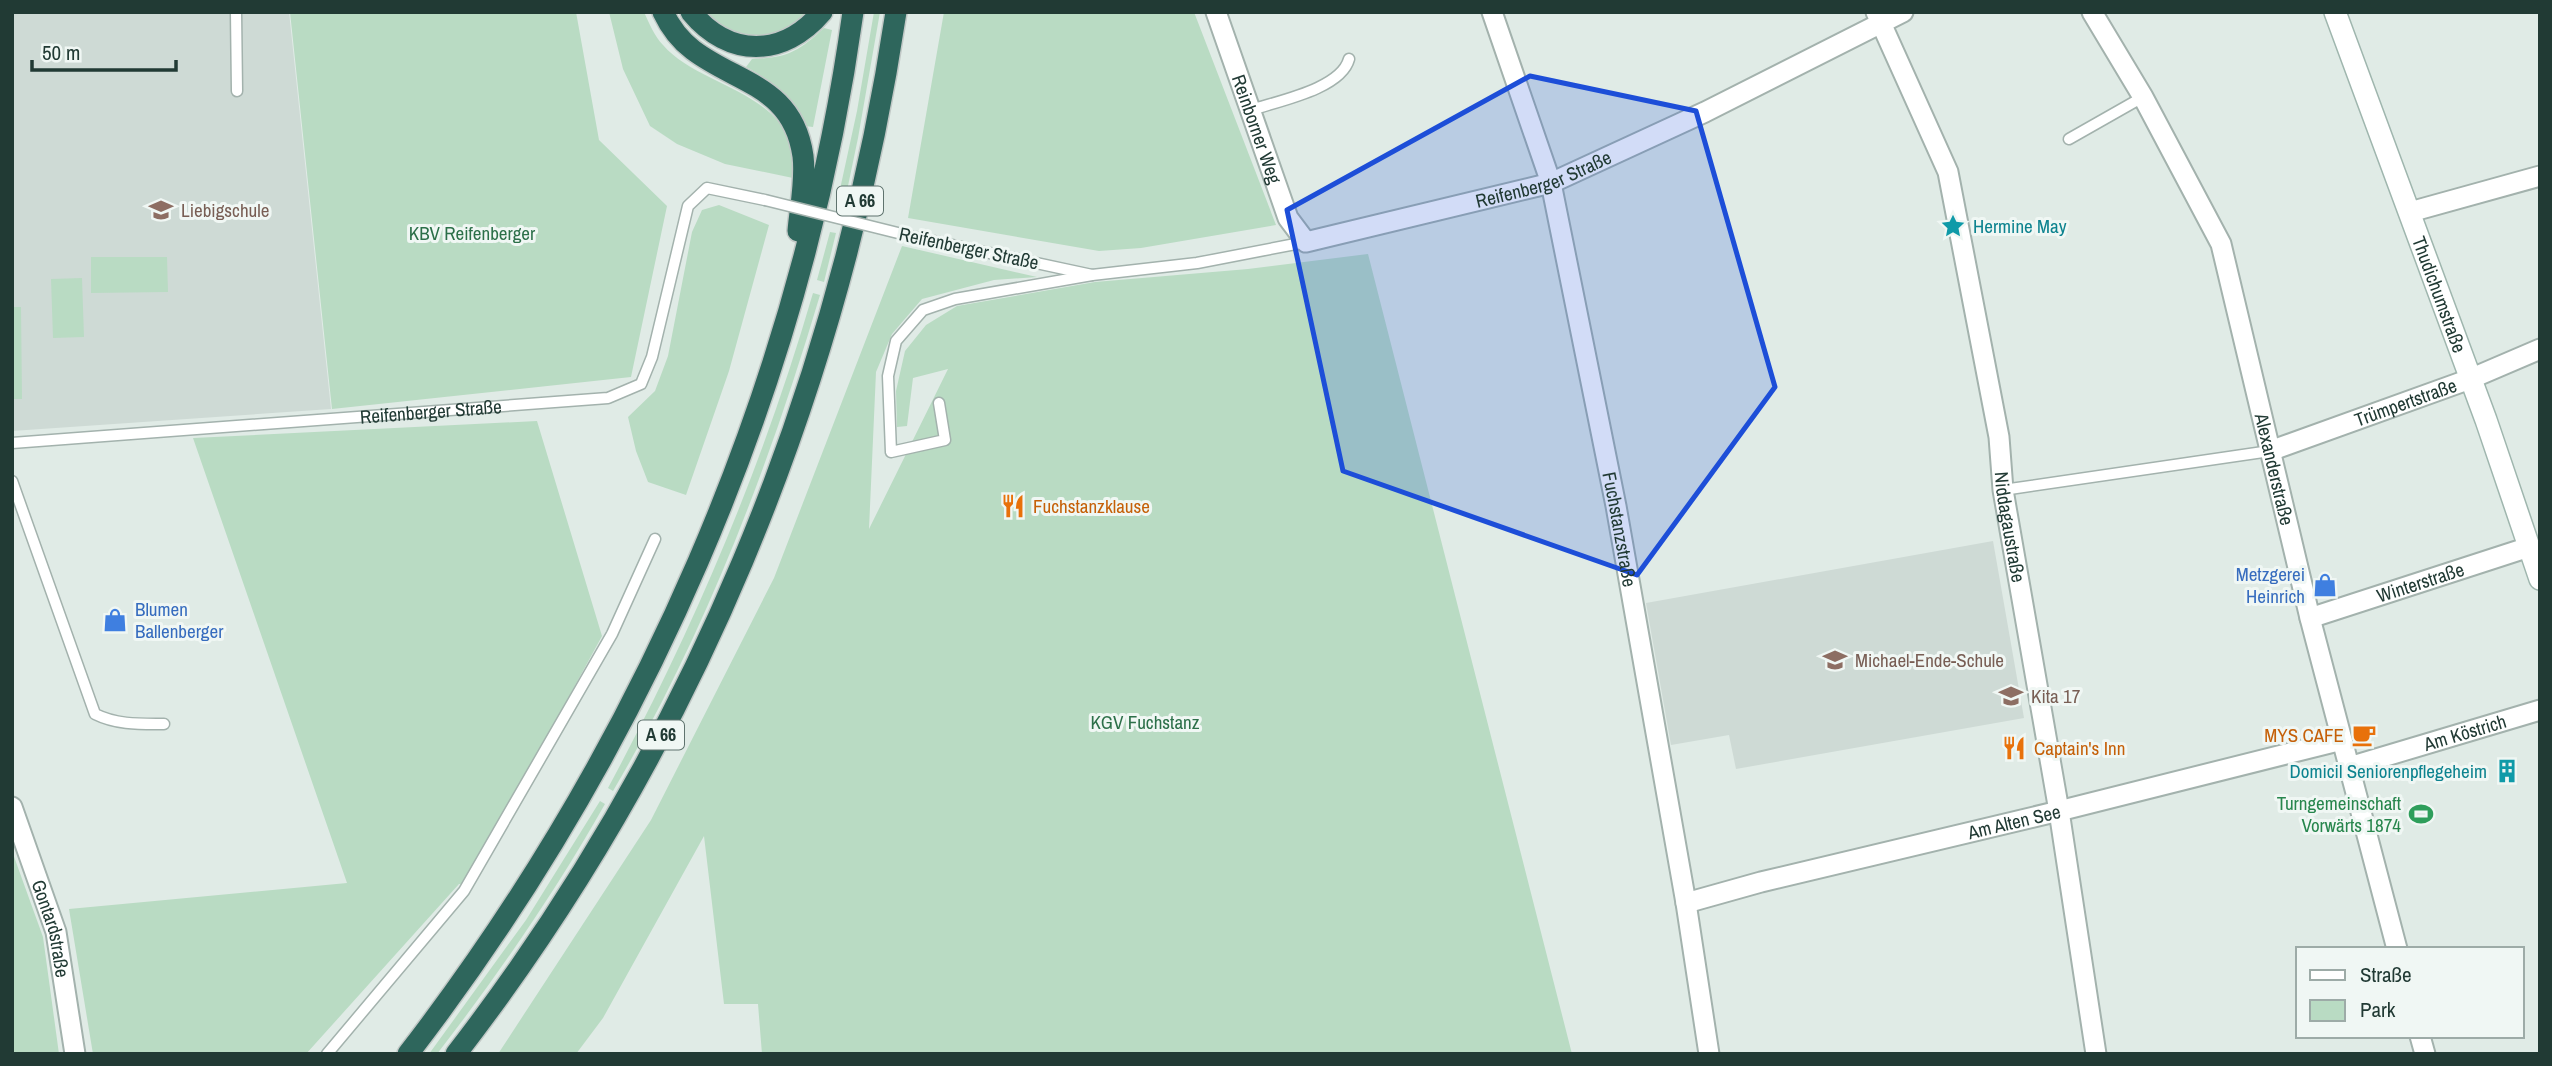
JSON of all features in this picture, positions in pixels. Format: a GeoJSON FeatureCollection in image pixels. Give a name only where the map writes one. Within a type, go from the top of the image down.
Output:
{"type":"FeatureCollection","features":[{"type":"Feature","properties":{"kind":"highway"},"geometry":{"type":"LineString","coordinates":[[663,12],[679,37],[693,50],[756,85],[772,97],[791,121],[803,156],[792,296]]}},
{"type":"Feature","properties":{"kind":"highway"},"geometry":{"type":"LineString","coordinates":[[691,12],[702,26],[719,38],[737,45],[757,47],[796,37],[822,12]]}},
{"type":"Feature","properties":{"kind":"highway","name":"A 66"},"geometry":{"type":"LineString","coordinates":[[408,1054],[504,921],[555,841],[603,758],[681,600],[732,475],[792,296],[832,133],[853,12]]}},
{"type":"Feature","properties":{"kind":"highway","name":"A 66"},"geometry":{"type":"LineString","coordinates":[[456,1054],[529,953],[579,877],[625,799],[686,685],[746,556],[810,386],[833,306],[873,145],[896,12]]}},
{"type":"Feature","properties":{"kind":"main road","name":"Thudichumstraße"},"geometry":{"type":"LineString","coordinates":[[2335,12],[2410,212],[2540,579]]}},
{"type":"Feature","properties":{"kind":"street","name":"Reinborner Weg"},"geometry":{"type":"LineString","coordinates":[[1216,12],[1288,218],[1306,242]]}},
{"type":"Feature","properties":{"kind":"street","name":"Fuchstanzstraße"},"geometry":{"type":"LineString","coordinates":[[1492,12],[1551,183],[1616,506],[1686,903],[1709,1054]]}},
{"type":"Feature","properties":{"kind":"street","name":"Reifenberger Straße"},"geometry":{"type":"LineString","coordinates":[[1306,242],[1551,183],[1705,112],[1879,18],[1903,12]]}},
{"type":"Feature","properties":{"kind":"street","name":"Alexanderstraße"},"geometry":{"type":"LineString","coordinates":[[2092,12],[2143,97],[2221,243],[2309,618],[2396,947]]}},
{"type":"Feature","properties":{"kind":"street","name":"Niddagaustraße"},"geometry":{"type":"LineString","coordinates":[[1879,18],[1948,172],[1999,437],[2003,490],[2059,811],[2096,1054]]}},
{"type":"Feature","properties":{"kind":"street"},"geometry":{"type":"LineString","coordinates":[[2410,212],[2540,176]]}},
{"type":"Feature","properties":{"kind":"street","name":"Trümpertstraße"},"geometry":{"type":"LineString","coordinates":[[2270,451],[2470,379],[2540,349]]}},
{"type":"Feature","properties":{"kind":"street","name":"Winterstraße"},"geometry":{"type":"LineString","coordinates":[[2309,618],[2529,547]]}},
{"type":"Feature","properties":{"kind":"street","name":"Am Köstrich"},"geometry":{"type":"LineString","coordinates":[[2349,767],[2540,710]]}},
{"type":"Feature","properties":{"kind":"street","name":"Am Alten See"},"geometry":{"type":"LineString","coordinates":[[1686,903],[2342,740]]}},
{"type":"Feature","properties":{"kind":"street","name":"Gontardstraße"},"geometry":{"type":"LineString","coordinates":[[12,807],[56,932],[75,1054]]}},
{"type":"Feature","properties":{"kind":"lane"},"geometry":{"type":"LineString","coordinates":[[236,12],[237,91]]}},
{"type":"Feature","properties":{"kind":"lane"},"geometry":{"type":"LineString","coordinates":[[1251,110],[1331,82],[1346,68],[1349,59]]}},
{"type":"Feature","properties":{"kind":"lane"},"geometry":{"type":"LineString","coordinates":[[2069,139],[2143,97]]}},
{"type":"Feature","properties":{"kind":"lane","name":"Reifenberger Straße"},"geometry":{"type":"LineString","coordinates":[[12,443],[608,398],[641,384],[652,357],[688,206],[707,188],[1092,275],[1197,263],[1306,242]]}},
{"type":"Feature","properties":{"kind":"lane"},"geometry":{"type":"LineString","coordinates":[[939,403],[945,440],[891,452],[888,376],[896,341],[923,310],[955,299],[1092,275]]}},
{"type":"Feature","properties":{"kind":"lane"},"geometry":{"type":"LineString","coordinates":[[2003,490],[2270,451]]}},
{"type":"Feature","properties":{"kind":"lane"},"geometry":{"type":"LineString","coordinates":[[12,481],[94,714],[110,722],[164,724]]}},
{"type":"Feature","properties":{"kind":"lane"},"geometry":{"type":"LineString","coordinates":[[327,1054],[464,891],[611,634],[655,539]]}},
{"type":"Feature","properties":{"kind":"highlighted area"},"geometry":{"type":"Polygon","coordinates":[[[1530,76],[1696,111],[1775,387],[1637,575],[1343,471],[1287,210],[1530,76]]]}},
{"type":"Feature","properties":{"kind":"shaded area","name":"Liebigschule"},"geometry":{"type":"Polygon","coordinates":[[[12,12],[289,12],[331,409],[12,431],[12,12]]]}},
{"type":"Feature","properties":{"kind":"shaded area","name":"Michael-Ende-Schule"},"geometry":{"type":"Polygon","coordinates":[[[1993,541],[2024,718],[1736,769],[1729,735],[1671,745],[1646,603],[1993,541]]]}},
{"type":"Feature","properties":{"kind":"green space","name":"KBV Reifenberger"},"geometry":{"type":"Polygon","coordinates":[[[290,12],[576,12],[599,140],[667,206],[631,377],[332,409],[290,12]]]}},
{"type":"Feature","properties":{"kind":"green space"},"geometry":{"type":"Polygon","coordinates":[[[609,12],[644,12],[657,38],[677,58],[770,112],[783,127],[791,146],[793,178],[725,164],[677,144],[650,126],[623,69],[609,12]]]}},
{"type":"Feature","properties":{"kind":"green space"},"geometry":{"type":"Polygon","coordinates":[[[703,12],[811,12],[788,31],[764,39],[733,35],[703,12]]]}},
{"type":"Feature","properties":{"kind":"green space"},"geometry":{"type":"Polygon","coordinates":[[[874,12],[880,12],[844,205],[837,203],[857,111],[874,12]]]}},
{"type":"Feature","properties":{"kind":"green space"},"geometry":{"type":"Polygon","coordinates":[[[944,12],[1194,12],[1276,225],[1141,248],[1099,251],[908,218],[944,12]]]}},
{"type":"Feature","properties":{"kind":"green space"},"geometry":{"type":"Polygon","coordinates":[[[824,28],[832,30],[813,127],[805,126],[772,85],[746,67],[752,59],[791,52],[807,43],[824,28]]]}},
{"type":"Feature","properties":{"kind":"green space"},"geometry":{"type":"Polygon","coordinates":[[[719,205],[769,225],[729,371],[686,495],[648,482],[636,451],[628,417],[655,391],[668,356],[692,232],[702,210],[719,205]]]}},
{"type":"Feature","properties":{"kind":"green space"},"geometry":{"type":"Polygon","coordinates":[[[830,232],[836,233],[824,282],[817,280],[830,232]]]}},
{"type":"Feature","properties":{"kind":"green space","name":"KGV Fuchstanz"},"geometry":{"type":"Polygon","coordinates":[[[902,246],[1037,277],[994,280],[922,299],[892,334],[876,372],[869,529],[948,369],[913,378],[907,426],[897,427],[896,391],[905,351],[926,325],[957,306],[1095,282],[1248,269],[1368,254],[1572,1054],[762,1054],[758,1004],[724,1004],[704,836],[603,1018],[576,1054],[498,1054],[651,820],[774,578],[902,246]]]}},
{"type":"Feature","properties":{"kind":"green space"},"geometry":{"type":"Polygon","coordinates":[[[91,257],[167,257],[168,292],[91,293],[91,257]]]}},
{"type":"Feature","properties":{"kind":"green space"},"geometry":{"type":"Polygon","coordinates":[[[82,278],[84,337],[53,338],[51,279],[82,278]]]}},
{"type":"Feature","properties":{"kind":"green space"},"geometry":{"type":"Polygon","coordinates":[[[813,293],[820,295],[756,487],[677,672],[613,791],[608,788],[669,668],[724,546],[772,422],[813,293]]]}},
{"type":"Feature","properties":{"kind":"green space"},"geometry":{"type":"Polygon","coordinates":[[[12,307],[21,307],[22,399],[12,399],[12,307]]]}},
{"type":"Feature","properties":{"kind":"green space"},"geometry":{"type":"Polygon","coordinates":[[[537,421],[602,636],[467,884],[459,884],[306,1054],[93,1054],[69,909],[347,883],[193,438],[537,421]]]}},
{"type":"Feature","properties":{"kind":"green space"},"geometry":{"type":"Polygon","coordinates":[[[600,801],[605,804],[526,932],[437,1054],[429,1054],[526,920],[600,801]]]}},
{"type":"Feature","properties":{"kind":"green space"},"geometry":{"type":"Polygon","coordinates":[[[12,851],[43,937],[59,1054],[12,1054],[12,851]]]}},
{"type":"Feature","properties":{"kind":"place","name":"Liebigschule"},"geometry":{"type":"Point","coordinates":[161,210]}},
{"type":"Feature","properties":{"kind":"place","name":"Hermine May"},"geometry":{"type":"Point","coordinates":[1953,226]}},
{"type":"Feature","properties":{"kind":"place","name":"Fuchstanzklause"},"geometry":{"type":"Point","coordinates":[1013,506]}},
{"type":"Feature","properties":{"kind":"place","name":"Metzgerei Heinrich"},"geometry":{"type":"Point","coordinates":[2325,585]}},
{"type":"Feature","properties":{"kind":"place","name":"Blumen Ballenberger"},"geometry":{"type":"Point","coordinates":[115,620]}},
{"type":"Feature","properties":{"kind":"place","name":"Michael-Ende-Schule"},"geometry":{"type":"Point","coordinates":[1835,660]}},
{"type":"Feature","properties":{"kind":"place","name":"Kita 17"},"geometry":{"type":"Point","coordinates":[2011,696]}},
{"type":"Feature","properties":{"kind":"place","name":"MYS CAFE"},"geometry":{"type":"Point","coordinates":[2364,735]}},
{"type":"Feature","properties":{"kind":"place","name":"Captain's Inn"},"geometry":{"type":"Point","coordinates":[2014,748]}},
{"type":"Feature","properties":{"kind":"place","name":"Domicil Seniorenpflegeheim"},"geometry":{"type":"Point","coordinates":[2507,771]}},
{"type":"Feature","properties":{"kind":"place","name":"Turngemeinschaft Vorwärts 1874"},"geometry":{"type":"Point","coordinates":[2421,814]}}]}
